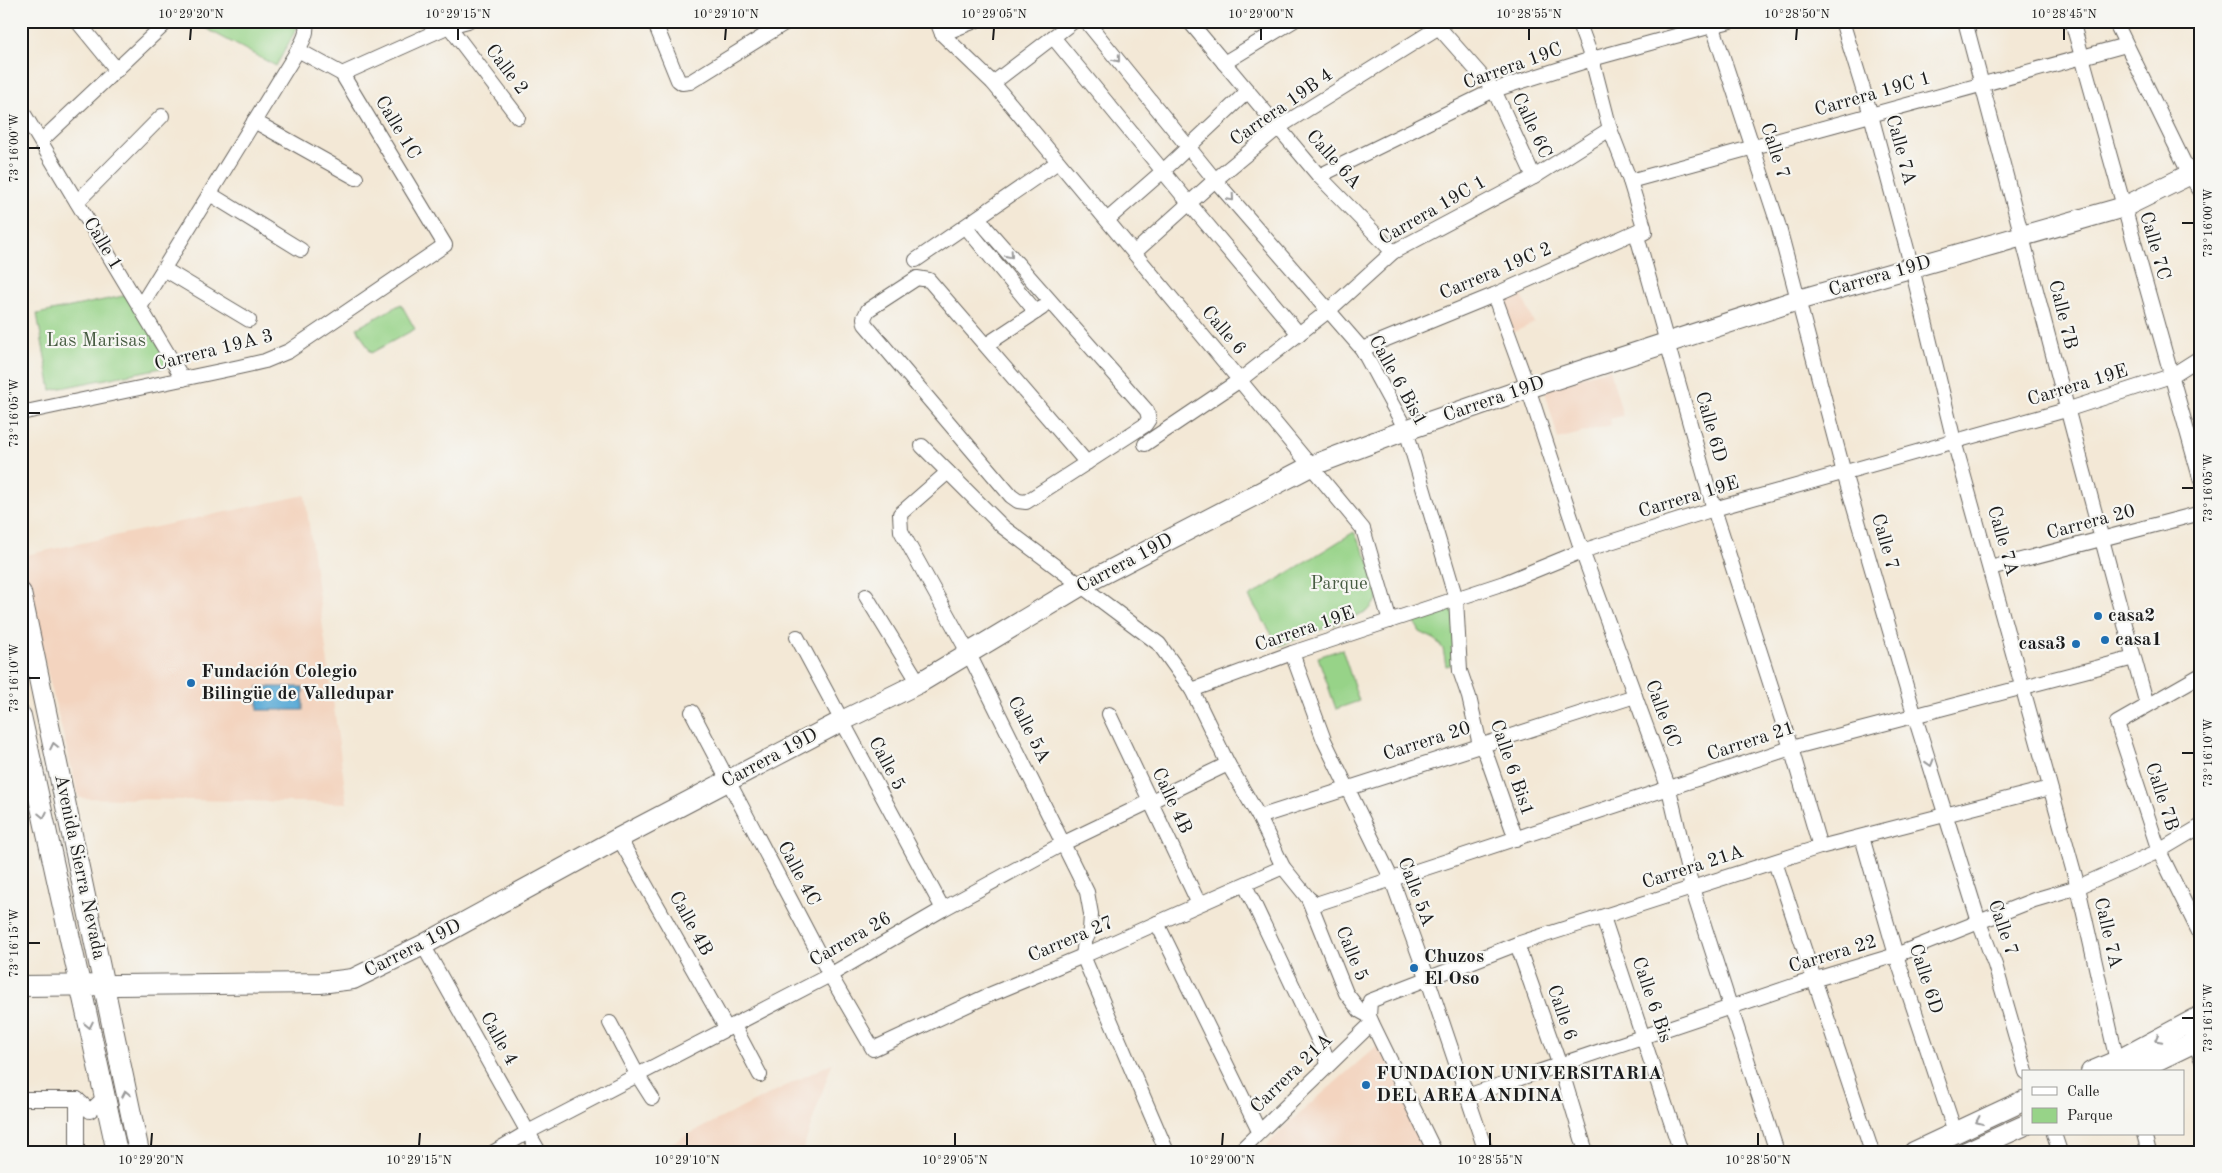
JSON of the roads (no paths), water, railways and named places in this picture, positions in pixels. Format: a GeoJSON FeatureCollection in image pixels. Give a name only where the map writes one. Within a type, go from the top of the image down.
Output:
{"type":"FeatureCollection","features":[{"type":"Feature","properties":{"kind":"street"},"geometry":{"type":"LineString","coordinates":[[77,21],[117,70]]}},
{"type":"Feature","properties":{"kind":"street"},"geometry":{"type":"LineString","coordinates":[[41,141],[168,21]]}},
{"type":"Feature","properties":{"kind":"street"},"geometry":{"type":"LineString","coordinates":[[298,50],[342,74],[447,24],[468,21]]}},
{"type":"Feature","properties":{"kind":"street"},"geometry":{"type":"LineString","coordinates":[[654,21],[678,80],[682,83],[690,82],[787,21]]}},
{"type":"Feature","properties":{"kind":"street"},"geometry":{"type":"LineString","coordinates":[[940,28],[975,21]]}},
{"type":"Feature","properties":{"kind":"street"},"geometry":{"type":"LineString","coordinates":[[993,83],[1074,21]]}},
{"type":"Feature","properties":{"kind":"street","name":"Calle 6 Bis1"},"geometry":{"type":"LineString","coordinates":[[1086,21],[1215,180],[1362,350],[1406,430],[1456,599],[1460,671],[1470,700],[1480,745],[1486,754],[1516,839]]}},
{"type":"Feature","properties":{"kind":"street","name":"Calle 6A"},"geometry":{"type":"LineString","coordinates":[[1189,21],[1280,127],[1319,176],[1393,252]]}},
{"type":"Feature","properties":{"kind":"street"},"geometry":{"type":"LineString","coordinates":[[1224,63],[1293,21]]}},
{"type":"Feature","properties":{"kind":"street","name":"Calle 6D"},"geometry":{"type":"LineString","coordinates":[[1578,21],[1592,59],[1610,129],[1630,181],[1644,227],[1645,232],[1637,236],[1714,509],[1791,748],[1820,847]]}},
{"type":"Feature","properties":{"kind":"street","name":"Carrera 19C"},"geometry":{"type":"LineString","coordinates":[[1319,176],[1494,90],[1712,23],[1730,21]]}},
{"type":"Feature","properties":{"kind":"street","name":"Calle 7A"},"geometry":{"type":"LineString","coordinates":[[1842,21],[1871,115],[1912,268],[1954,441],[2078,887],[2125,1068]]}},
{"type":"Feature","properties":{"kind":"street","name":"Calle 7B"},"geometry":{"type":"LineString","coordinates":[[1965,21],[2023,235],[2066,410],[2147,705],[2117,723],[2160,851],[2201,936]]}},
{"type":"Feature","properties":{"kind":"street","name":"Calle 7C"},"geometry":{"type":"LineString","coordinates":[[2072,21],[2201,481]]}},
{"type":"Feature","properties":{"kind":"street"},"geometry":{"type":"LineString","coordinates":[[2115,21],[2197,179]]}},
{"type":"Feature","properties":{"kind":"street"},"geometry":{"type":"LineString","coordinates":[[140,307],[298,50],[305,36],[305,22]]}},
{"type":"Feature","properties":{"kind":"street","name":"Calle 6C"},"geometry":{"type":"LineString","coordinates":[[1437,23],[1494,90],[1534,177]]}},
{"type":"Feature","properties":{"kind":"street","name":"Carrera 19B 4"},"geometry":{"type":"LineString","coordinates":[[1134,253],[1215,180],[1280,127],[1437,23]]}},
{"type":"Feature","properties":{"kind":"street","name":"Calle 7"},"geometry":{"type":"LineString","coordinates":[[1712,23],[1778,224],[1844,473],[1915,717],[1979,922],[1995,965],[2025,1070]]}},
{"type":"Feature","properties":{"kind":"street","name":"Calle 2"},"geometry":{"type":"LineString","coordinates":[[447,24],[518,117]]}},
{"type":"Feature","properties":{"kind":"street","name":"Calle 6"},"geometry":{"type":"LineString","coordinates":[[940,28],[993,83],[1363,529],[1390,620]]}},
{"type":"Feature","properties":{"kind":"street"},"geometry":{"type":"LineString","coordinates":[[1053,37],[1189,203],[1300,334]]}},
{"type":"Feature","properties":{"kind":"street","name":"Carrera 19C 1"},"geometry":{"type":"LineString","coordinates":[[1630,181],[2126,45]]}},
{"type":"Feature","properties":{"kind":"street","name":"Calle 1C"},"geometry":{"type":"LineString","coordinates":[[342,74],[445,245]]}},
{"type":"Feature","properties":{"kind":"street"},"geometry":{"type":"LineString","coordinates":[[1107,220],[1163,171],[1248,91]]}},
{"type":"Feature","properties":{"kind":"street","name":"Calle 1"},"geometry":{"type":"LineString","coordinates":[[21,109],[183,379]]}},
{"type":"Feature","properties":{"kind":"street"},"geometry":{"type":"LineString","coordinates":[[77,202],[162,116]]}},
{"type":"Feature","properties":{"kind":"street"},"geometry":{"type":"LineString","coordinates":[[254,121],[356,178]]}},
{"type":"Feature","properties":{"kind":"street","name":"Carrera 19C 1"},"geometry":{"type":"LineString","coordinates":[[1145,444],[1240,380],[1300,334],[1393,252],[1534,177],[1610,129]]}},
{"type":"Feature","properties":{"kind":"street"},"geometry":{"type":"LineString","coordinates":[[916,260],[1058,162]]}},
{"type":"Feature","properties":{"kind":"street","name":"Carrera 19D"},"geometry":{"type":"LineString","coordinates":[[80,986],[337,982],[369,973],[619,838],[729,782],[842,721],[919,683],[1082,585],[1311,466],[1406,430],[1528,388],[1798,300],[2124,207],[2197,179]]}},
{"type":"Feature","properties":{"kind":"street"},"geometry":{"type":"LineString","coordinates":[[210,194],[301,250]]}},
{"type":"Feature","properties":{"kind":"street"},"geometry":{"type":"LineString","coordinates":[[979,218],[1149,413],[1149,419],[1145,425],[1087,463],[1026,502],[1014,499],[867,326],[864,318],[868,310],[917,278],[926,278],[935,285],[1087,463]]}},
{"type":"Feature","properties":{"kind":"street"},"geometry":{"type":"LineString","coordinates":[[966,226],[1036,312]]}},
{"type":"Feature","properties":{"kind":"street","name":"Carrera 19C 2"},"geometry":{"type":"LineString","coordinates":[[1362,350],[1494,295],[1644,227]]}},
{"type":"Feature","properties":{"kind":"street","name":"Carrera 19A 3"},"geometry":{"type":"LineString","coordinates":[[21,413],[265,361],[289,351],[445,245]]}},
{"type":"Feature","properties":{"kind":"street"},"geometry":{"type":"LineString","coordinates":[[164,268],[249,320]]}},
{"type":"Feature","properties":{"kind":"street","name":"Calle 6C"},"geometry":{"type":"LineString","coordinates":[[1494,295],[1528,388],[1582,551],[1669,789],[1692,888],[1778,1152]]}},
{"type":"Feature","properties":{"kind":"street"},"geometry":{"type":"LineString","coordinates":[[986,345],[1052,302]]}},
{"type":"Feature","properties":{"kind":"street","name":"Carrera 19E"},"geometry":{"type":"LineString","coordinates":[[1192,690],[1292,653],[1456,599],[1582,551],[1714,509],[2066,410],[2171,376],[2201,357]]}},
{"type":"Feature","properties":{"kind":"street","name":"Calle 5"},"geometry":{"type":"LineString","coordinates":[[922,446],[1003,527],[1159,644],[1192,690],[1228,764],[1259,817],[1282,867],[1308,898],[1346,993],[1370,1020],[1435,1152]]}},
{"type":"Feature","properties":{"kind":"street","name":"Calle 5A"},"geometry":{"type":"LineString","coordinates":[[948,472],[900,514],[900,531],[969,654],[1087,892],[1091,914],[1090,931],[1085,941],[1083,956]]}},
{"type":"Feature","properties":{"kind":"street","name":"Carrera 20"},"geometry":{"type":"LineString","coordinates":[[1990,568],[2201,513]]}},
{"type":"Feature","properties":{"kind":"street","name":"Avenida Sierra Nevada"},"geometry":{"type":"LineString","coordinates":[[21,593],[105,986],[137,1147]]}},
{"type":"Feature","properties":{"kind":"street"},"geometry":{"type":"LineString","coordinates":[[866,596],[919,683]]}},
{"type":"Feature","properties":{"kind":"street","name":"Calle 5"},"geometry":{"type":"LineString","coordinates":[[797,637],[943,909]]}},
{"type":"Feature","properties":{"kind":"street","name":"Calle 5A"},"geometry":{"type":"LineString","coordinates":[[1292,653],[1324,740],[1392,880],[1486,1152]]}},
{"type":"Feature","properties":{"kind":"street","name":"Carrera 21"},"geometry":{"type":"LineString","coordinates":[[1308,898],[1316,904],[1328,901],[1791,748],[2134,658]]}},
{"type":"Feature","properties":{"kind":"street"},"geometry":{"type":"LineString","coordinates":[[2147,705],[2200,677]]}},
{"type":"Feature","properties":{"kind":"street","name":"Carrera 20"},"geometry":{"type":"LineString","coordinates":[[1259,817],[1635,696]]}},
{"type":"Feature","properties":{"kind":"street","name":"Calle 4C"},"geometry":{"type":"LineString","coordinates":[[692,712],[830,975],[872,1048],[875,1049]]}},
{"type":"Feature","properties":{"kind":"street","name":"Calle 4B"},"geometry":{"type":"LineString","coordinates":[[1109,714],[1199,904]]}},
{"type":"Feature","properties":{"kind":"street","name":"Avenida Sierra Nevada"},"geometry":{"type":"LineString","coordinates":[[23,729],[117,1152]]}},
{"type":"Feature","properties":{"kind":"street","name":"Carrera 26"},"geometry":{"type":"LineString","coordinates":[[494,1152],[528,1132],[830,975],[943,909],[1064,843],[1151,803],[1228,764]]}},
{"type":"Feature","properties":{"kind":"street","name":"Carrera 21A"},"geometry":{"type":"LineString","coordinates":[[1239,1152],[1328,1064],[1333,1062],[1370,1020],[1370,1001],[1427,977],[1517,944],[1820,847],[2050,788]]}},
{"type":"Feature","properties":{"kind":"street","name":"Carrera 22"},"geometry":{"type":"LineString","coordinates":[[1468,1096],[1813,980],[1896,955],[2034,900],[2078,887],[2160,851],[2201,826]]}},
{"type":"Feature","properties":{"kind":"street","name":"Calle 6D"},"geometry":{"type":"LineString","coordinates":[[1862,837],[1896,955],[1955,1132]]}},
{"type":"Feature","properties":{"kind":"street","name":"Calle 4B"},"geometry":{"type":"LineString","coordinates":[[619,838],[760,1075]]}},
{"type":"Feature","properties":{"kind":"street"},"geometry":{"type":"LineString","coordinates":[[1775,862],[1872,1152]]}},
{"type":"Feature","properties":{"kind":"street","name":"Carrera 27"},"geometry":{"type":"LineString","coordinates":[[875,1049],[989,995],[1083,956],[1282,867]]}},
{"type":"Feature","properties":{"kind":"street"},"geometry":{"type":"LineString","coordinates":[[1245,885],[1328,1064]]}},
{"type":"Feature","properties":{"kind":"street","name":"Calle 6 Bis"},"geometry":{"type":"LineString","coordinates":[[1603,917],[1681,1152]]}},
{"type":"Feature","properties":{"kind":"street"},"geometry":{"type":"LineString","coordinates":[[1158,923],[1259,1131]]}},
{"type":"Feature","properties":{"kind":"street","name":"Calle 6"},"geometry":{"type":"LineString","coordinates":[[1517,944],[1560,1066],[1586,1152]]}},
{"type":"Feature","properties":{"kind":"street","name":"Calle 4"},"geometry":{"type":"LineString","coordinates":[[424,945],[539,1152]]}},
{"type":"Feature","properties":{"kind":"street"},"geometry":{"type":"LineString","coordinates":[[1083,956],[1167,1152]]}},
{"type":"Feature","properties":{"kind":"street"},"geometry":{"type":"LineString","coordinates":[[21,986],[80,986]]}},
{"type":"Feature","properties":{"kind":"street"},"geometry":{"type":"LineString","coordinates":[[2108,1070],[2125,1068],[2198,1046],[2194,1019],[2125,1068]]}},
{"type":"Feature","properties":{"kind":"street"},"geometry":{"type":"LineString","coordinates":[[610,1022],[638,1076],[652,1098]]}},
{"type":"Feature","properties":{"kind":"street"},"geometry":{"type":"LineString","coordinates":[[21,1099],[76,1099],[90,1111],[105,1097]]}},
{"type":"Feature","properties":{"kind":"street"},"geometry":{"type":"LineString","coordinates":[[76,1099],[77,1152]]}},
{"type":"Feature","properties":{"kind":"street"},"geometry":{"type":"LineString","coordinates":[[1914,1152],[2022,1101]]}},
{"type":"Feature","properties":{"kind":"street"},"geometry":{"type":"LineString","coordinates":[[1966,1152],[2022,1126]]}},
{"type":"Feature","properties":{"kind":"street"},"geometry":{"type":"LineString","coordinates":[[2055,1136],[2060,1152]]}},
{"type":"Feature","properties":{"kind":"street"},"geometry":{"type":"LineString","coordinates":[[2145,1136],[2149,1152]]}},
{"type":"Feature","properties":{"kind":"water"},"geometry":{"type":"Polygon","coordinates":[[[258,687],[303,687],[303,710],[258,710],[258,687]]]}},
{"type":"Feature","properties":{"kind":"place","name":"casa2"},"geometry":{"type":"Point","coordinates":[2098,616]}},
{"type":"Feature","properties":{"kind":"place","name":"casa1"},"geometry":{"type":"Point","coordinates":[2105,640]}},
{"type":"Feature","properties":{"kind":"place","name":"casa3"},"geometry":{"type":"Point","coordinates":[2076,644]}},
{"type":"Feature","properties":{"kind":"place","name":"Fundación Colegio Bilingüe de Valledupar"},"geometry":{"type":"Point","coordinates":[191,683]}},
{"type":"Feature","properties":{"kind":"place","name":"Chuzos El Oso"},"geometry":{"type":"Point","coordinates":[1414,968]}},
{"type":"Feature","properties":{"kind":"place","name":"FUNDACION UNIVERSITARIA DEL AREA ANDINA"},"geometry":{"type":"Point","coordinates":[1366,1085]}},
{"type":"Feature","properties":{"kind":"park label","name":"Las Marisas"},"geometry":{"type":"Point","coordinates":[96,341]}},
{"type":"Feature","properties":{"kind":"park label","name":"Parque"},"geometry":{"type":"Point","coordinates":[1339,584]}}]}
